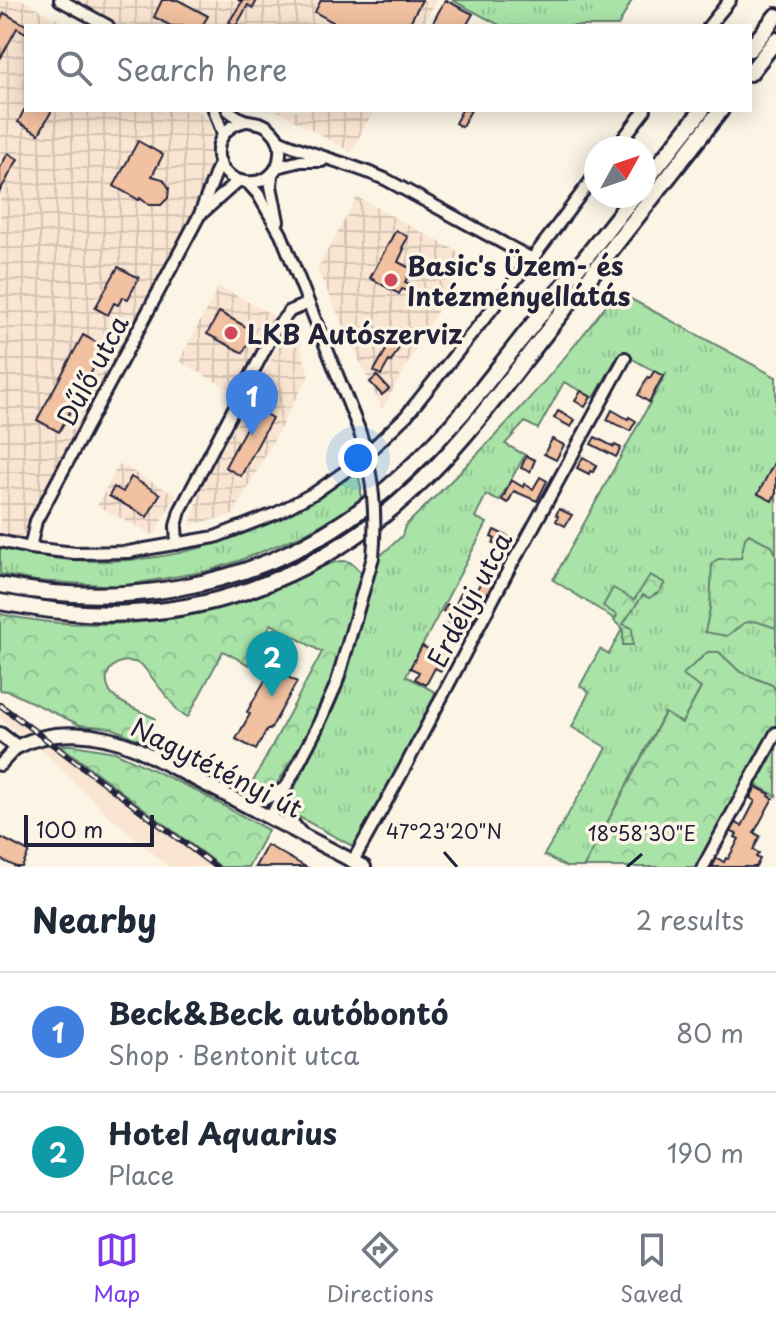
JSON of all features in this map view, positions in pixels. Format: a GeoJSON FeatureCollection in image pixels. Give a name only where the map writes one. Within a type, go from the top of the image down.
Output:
{"type":"FeatureCollection","features":[{"type":"Feature","properties":{"kind":"highway"},"geometry":{"type":"LineString","coordinates":[[752,46],[776,16]]}},
{"type":"Feature","properties":{"kind":"highway"},"geometry":{"type":"LineString","coordinates":[[752,70],[776,40]]}},
{"type":"Feature","properties":{"kind":"highway"},"geometry":{"type":"LineString","coordinates":[[656,168],[700,112]]}},
{"type":"Feature","properties":{"kind":"highway"},"geometry":{"type":"LineString","coordinates":[[0,602],[79,613],[134,613],[186,607],[255,588],[304,566],[355,536],[394,508],[425,479],[478,420],[719,112]]}},
{"type":"Feature","properties":{"kind":"highway"},"geometry":{"type":"LineString","coordinates":[[0,585],[77,595],[131,594],[179,588],[247,571],[328,532],[392,485],[439,439],[625,208]]}},
{"type":"Feature","properties":{"kind":"main road"},"geometry":{"type":"LineString","coordinates":[[0,734],[17,747]]}},
{"type":"Feature","properties":{"kind":"main road","name":"Nagytétényi út"},"geometry":{"type":"LineString","coordinates":[[17,747],[38,739],[73,734],[115,739],[358,864]]}},
{"type":"Feature","properties":{"kind":"street"},"geometry":{"type":"LineString","coordinates":[[60,0],[104,24]]}},
{"type":"Feature","properties":{"kind":"street"},"geometry":{"type":"LineString","coordinates":[[711,24],[730,0]]}},
{"type":"Feature","properties":{"kind":"street"},"geometry":{"type":"LineString","coordinates":[[215,112],[223,134]]}},
{"type":"Feature","properties":{"kind":"street"},"geometry":{"type":"LineString","coordinates":[[231,112],[246,121],[269,127],[278,140],[280,158],[271,186],[281,234],[365,446],[375,527],[373,557],[336,685],[270,818]]}},
{"type":"Feature","properties":{"kind":"street"},"geometry":{"type":"LineString","coordinates":[[625,136],[643,112]]}},
{"type":"Feature","properties":{"kind":"street"},"geometry":{"type":"LineString","coordinates":[[246,121],[223,134],[218,147],[220,162],[224,170],[258,194],[281,234]]}},
{"type":"Feature","properties":{"kind":"street"},"geometry":{"type":"LineString","coordinates":[[278,140],[387,180],[532,259]]}},
{"type":"Feature","properties":{"kind":"street"},"geometry":{"type":"LineString","coordinates":[[243,182],[265,179],[275,170],[301,161],[336,161]]}},
{"type":"Feature","properties":{"kind":"street","name":"Dűlő utca"},"geometry":{"type":"LineString","coordinates":[[30,548],[36,521],[200,214],[220,162]]}},
{"type":"Feature","properties":{"kind":"street","name":"Dűlő utca"},"geometry":{"type":"LineString","coordinates":[[200,214],[243,182]]}},
{"type":"Feature","properties":{"kind":"street"},"geometry":{"type":"LineString","coordinates":[[0,541],[75,553],[128,552],[215,537],[277,513],[316,492],[357,463],[416,404],[584,190]]}},
{"type":"Feature","properties":{"kind":"street"},"geometry":{"type":"LineString","coordinates":[[177,544],[176,526],[180,511],[276,328],[290,311],[307,304]]}},
{"type":"Feature","properties":{"kind":"street","name":"Erdélyi utca"},"geometry":{"type":"LineString","coordinates":[[358,864],[511,565],[625,358]]}},
{"type":"Feature","properties":{"kind":"street"},"geometry":{"type":"LineString","coordinates":[[703,867],[776,733]]}},
{"type":"Feature","properties":{"kind":"street"},"geometry":{"type":"LineString","coordinates":[[0,765],[17,747]]}},
{"type":"Feature","properties":{"kind":"street"},"geometry":{"type":"LineString","coordinates":[[238,801],[263,800],[287,787]]}},
{"type":"Feature","properties":{"kind":"street"},"geometry":{"type":"LineString","coordinates":[[287,787],[283,802],[285,811],[302,835]]}},
{"type":"Feature","properties":{"kind":"shaded area"},"geometry":{"type":"Polygon","coordinates":[[[0,0],[23,0],[65,24],[24,24],[24,112],[198,112],[215,126],[209,145],[210,170],[185,232],[24,534],[10,539],[0,536],[0,0]]]}},
{"type":"Feature","properties":{"kind":"shaded area"},"geometry":{"type":"Polygon","coordinates":[[[73,0],[437,0],[423,24],[115,24],[73,0]]]}},
{"type":"Feature","properties":{"kind":"shaded area"},"geometry":{"type":"Polygon","coordinates":[[[280,112],[373,112],[351,152],[280,112]]]}},
{"type":"Feature","properties":{"kind":"shaded area"},"geometry":{"type":"Polygon","coordinates":[[[357,197],[468,257],[382,409],[317,269],[357,197]]]}},
{"type":"Feature","properties":{"kind":"shaded area"},"geometry":{"type":"Polygon","coordinates":[[[219,286],[274,316],[233,391],[179,361],[219,286]]]}},
{"type":"Feature","properties":{"kind":"shaded area"},"geometry":{"type":"Polygon","coordinates":[[[295,328],[309,375],[233,515],[190,525],[202,487],[286,332],[295,328]]]}},
{"type":"Feature","properties":{"kind":"shaded area"},"geometry":{"type":"Polygon","coordinates":[[[119,464],[176,495],[154,535],[97,506],[119,464]]]}},
{"type":"Feature","properties":{"kind":"shaded area"},"geometry":{"type":"Polygon","coordinates":[[[0,700],[221,867],[169,867],[111,818],[43,751],[0,719],[0,700]]]}},
{"type":"Feature","properties":{"kind":"green space"},"geometry":{"type":"Polygon","coordinates":[[[452,0],[632,0],[619,24],[497,24],[452,0]]]}},
{"type":"Feature","properties":{"kind":"green space"},"geometry":{"type":"Polygon","coordinates":[[[616,291],[776,377],[776,691],[772,685],[740,672],[719,652],[708,652],[683,675],[701,688],[682,723],[664,714],[584,867],[566,867],[544,855],[607,748],[572,727],[589,692],[580,686],[600,649],[609,654],[624,625],[553,580],[667,372],[663,376],[620,352],[594,398],[564,382],[538,429],[525,422],[505,444],[525,455],[499,501],[486,495],[475,517],[487,523],[406,676],[435,692],[432,704],[354,847],[297,816],[291,808],[290,797],[347,675],[380,556],[542,383],[616,291]]]}},
{"type":"Feature","properties":{"kind":"green space"},"geometry":{"type":"Polygon","coordinates":[[[357,469],[361,498],[344,512],[302,535],[208,571],[121,586],[36,581],[0,574],[0,547],[38,556],[114,561],[151,558],[225,541],[296,510],[357,469]]]}},
{"type":"Feature","properties":{"kind":"green space"},"geometry":{"type":"Polygon","coordinates":[[[749,534],[772,546],[776,554],[776,628],[755,621],[744,623],[727,636],[705,632],[710,608],[712,563],[718,559],[741,558],[745,538],[749,534]]]}},
{"type":"Feature","properties":{"kind":"green space"},"geometry":{"type":"Polygon","coordinates":[[[342,561],[350,562],[361,572],[339,660],[317,716],[276,786],[267,794],[265,790],[255,793],[248,791],[322,652],[271,624],[249,665],[223,651],[188,717],[179,712],[142,665],[126,661],[113,666],[107,684],[113,696],[155,718],[145,743],[112,728],[80,725],[0,690],[0,614],[59,623],[153,621],[213,610],[255,597],[342,561]]]}},
{"type":"Feature","properties":{"kind":"green space"},"geometry":{"type":"Polygon","coordinates":[[[650,575],[665,583],[659,592],[649,598],[643,595],[623,624],[632,628],[633,645],[623,645],[623,629],[614,621],[617,615],[603,606],[613,588],[634,600],[650,575]]]}},
{"type":"Feature","properties":{"kind":"green space"},"geometry":{"type":"Polygon","coordinates":[[[708,652],[719,652],[740,672],[772,685],[776,691],[776,725],[698,867],[584,867],[665,713],[682,723],[701,688],[682,675],[708,652]]]}},
{"type":"Feature","properties":{"kind":"green space"},"geometry":{"type":"Polygon","coordinates":[[[60,745],[115,752],[191,788],[268,830],[248,867],[221,867],[60,745]]]}},
{"type":"Feature","properties":{"kind":"green space"},"geometry":{"type":"Polygon","coordinates":[[[776,749],[776,796],[756,785],[776,749]]]}},
{"type":"Feature","properties":{"kind":"building"},"geometry":{"type":"Polygon","coordinates":[[[162,0],[178,0],[208,16],[203,24],[167,24],[154,17],[162,0]]]}},
{"type":"Feature","properties":{"kind":"building"},"geometry":{"type":"Polygon","coordinates":[[[238,0],[257,0],[253,8],[248,5],[237,24],[232,24],[229,22],[242,2],[238,0]]]}},
{"type":"Feature","properties":{"kind":"building"},"geometry":{"type":"Polygon","coordinates":[[[321,0],[422,0],[409,24],[336,24],[315,12],[321,0]]]}},
{"type":"Feature","properties":{"kind":"building"},"geometry":{"type":"Polygon","coordinates":[[[445,0],[473,14],[467,24],[432,24],[445,0]]]}},
{"type":"Feature","properties":{"kind":"building"},"geometry":{"type":"Polygon","coordinates":[[[4,13],[24,24],[24,32],[17,28],[0,59],[0,21],[4,13]]]}},
{"type":"Feature","properties":{"kind":"building"},"geometry":{"type":"Polygon","coordinates":[[[24,110],[51,112],[39,134],[18,122],[24,110]]]}},
{"type":"Feature","properties":{"kind":"building"},"geometry":{"type":"Polygon","coordinates":[[[461,112],[470,112],[462,127],[455,123],[461,112]]]}},
{"type":"Feature","properties":{"kind":"building"},"geometry":{"type":"Polygon","coordinates":[[[138,141],[163,155],[152,176],[163,179],[169,188],[168,198],[161,205],[149,205],[114,186],[138,141]]]}},
{"type":"Feature","properties":{"kind":"building"},"geometry":{"type":"Polygon","coordinates":[[[8,153],[18,159],[0,191],[0,168],[8,153]]]}},
{"type":"Feature","properties":{"kind":"building"},"geometry":{"type":"Polygon","coordinates":[[[396,230],[408,237],[398,262],[412,269],[405,282],[411,285],[399,294],[370,278],[396,230]]]}},
{"type":"Feature","properties":{"kind":"building"},"geometry":{"type":"Polygon","coordinates":[[[118,267],[139,278],[128,299],[123,297],[118,305],[114,303],[108,315],[95,308],[118,267]]]}},
{"type":"Feature","properties":{"kind":"building","name":"LKB Autószerviz"},"geometry":{"type":"Polygon","coordinates":[[[219,312],[254,331],[243,353],[207,334],[219,312]]]}},
{"type":"Feature","properties":{"kind":"building"},"geometry":{"type":"Polygon","coordinates":[[[398,329],[407,334],[381,375],[374,371],[398,329]]]}},
{"type":"Feature","properties":{"kind":"building"},"geometry":{"type":"Polygon","coordinates":[[[83,335],[105,347],[59,432],[37,420],[83,335]]]}},
{"type":"Feature","properties":{"kind":"building"},"geometry":{"type":"Polygon","coordinates":[[[654,371],[663,376],[649,402],[638,395],[654,371]]]}},
{"type":"Feature","properties":{"kind":"building"},"geometry":{"type":"Polygon","coordinates":[[[377,376],[389,389],[382,395],[370,382],[377,376]]]}},
{"type":"Feature","properties":{"kind":"building"},"geometry":{"type":"Polygon","coordinates":[[[581,391],[591,397],[585,407],[575,401],[581,391]]]}},
{"type":"Feature","properties":{"kind":"building"},"geometry":{"type":"Polygon","coordinates":[[[256,409],[272,418],[241,476],[225,467],[256,409]]]}},
{"type":"Feature","properties":{"kind":"building"},"geometry":{"type":"Polygon","coordinates":[[[612,410],[636,421],[630,431],[607,420],[612,410]]]}},
{"type":"Feature","properties":{"kind":"building"},"geometry":{"type":"Polygon","coordinates":[[[558,411],[575,420],[571,427],[554,418],[558,411]]]}},
{"type":"Feature","properties":{"kind":"building"},"geometry":{"type":"Polygon","coordinates":[[[595,437],[621,448],[616,457],[591,444],[595,437]]]}},
{"type":"Feature","properties":{"kind":"building"},"geometry":{"type":"Polygon","coordinates":[[[552,439],[564,445],[556,460],[544,454],[552,439]]]}},
{"type":"Feature","properties":{"kind":"building"},"geometry":{"type":"Polygon","coordinates":[[[526,456],[535,460],[530,472],[521,468],[526,456]]]}},
{"type":"Feature","properties":{"kind":"building"},"geometry":{"type":"Polygon","coordinates":[[[583,457],[597,465],[589,474],[577,468],[583,457]]]}},
{"type":"Feature","properties":{"kind":"building"},"geometry":{"type":"Polygon","coordinates":[[[776,459],[776,493],[772,501],[758,494],[776,459]]]}},
{"type":"Feature","properties":{"kind":"building"},"geometry":{"type":"Polygon","coordinates":[[[131,477],[160,494],[147,517],[109,496],[114,487],[123,492],[131,477]]]}},
{"type":"Feature","properties":{"kind":"building"},"geometry":{"type":"Polygon","coordinates":[[[540,477],[547,481],[537,501],[514,491],[508,503],[502,500],[511,480],[533,489],[540,477]]]}},
{"type":"Feature","properties":{"kind":"building"},"geometry":{"type":"Polygon","coordinates":[[[559,509],[572,515],[565,526],[556,521],[559,509]]]}},
{"type":"Feature","properties":{"kind":"building"},"geometry":{"type":"Polygon","coordinates":[[[494,530],[513,539],[508,551],[493,543],[495,539],[491,537],[494,530]]]}},
{"type":"Feature","properties":{"kind":"building"},"geometry":{"type":"Polygon","coordinates":[[[482,580],[492,585],[467,632],[448,622],[452,616],[443,611],[447,604],[454,608],[461,593],[472,599],[482,580]]]}},
{"type":"Feature","properties":{"kind":"building"},"geometry":{"type":"Polygon","coordinates":[[[422,646],[438,654],[440,650],[450,654],[441,671],[435,668],[426,685],[415,679],[419,672],[410,668],[422,646]]]}},
{"type":"Feature","properties":{"kind":"building"},"geometry":{"type":"Polygon","coordinates":[[[272,668],[297,682],[256,750],[236,739],[272,668]]]}},
{"type":"Feature","properties":{"kind":"building"},"geometry":{"type":"Polygon","coordinates":[[[756,787],[773,798],[754,833],[760,836],[753,850],[759,853],[756,867],[712,867],[717,858],[724,862],[728,859],[739,839],[735,837],[737,834],[731,832],[736,823],[742,826],[755,801],[750,798],[756,787]]]}},
{"type":"Feature","properties":{"kind":"building"},"geometry":{"type":"Polygon","coordinates":[[[0,837],[29,852],[22,867],[0,859],[0,837]]]}},
{"type":"Feature","properties":{"kind":"building"},"geometry":{"type":"Polygon","coordinates":[[[267,845],[306,867],[255,867],[267,845]]]}},
{"type":"Feature","properties":{"kind":"railway"},"geometry":{"type":"LineString","coordinates":[[0,705],[216,867]]}},
{"type":"Feature","properties":{"kind":"place","name":"Basic's Üzem- és Intézményellátás"},"geometry":{"type":"Point","coordinates":[391,280]}},
{"type":"Feature","properties":{"kind":"place","name":"LKB Autószerviz"},"geometry":{"type":"Point","coordinates":[231,333]}},
{"type":"Feature","properties":{"kind":"place","name":"Beck&Beck autóbontó"},"geometry":{"type":"Point","coordinates":[252,436]}},
{"type":"Feature","properties":{"kind":"place","name":"Hotel Aquarius"},"geometry":{"type":"Point","coordinates":[272,697]}}]}
